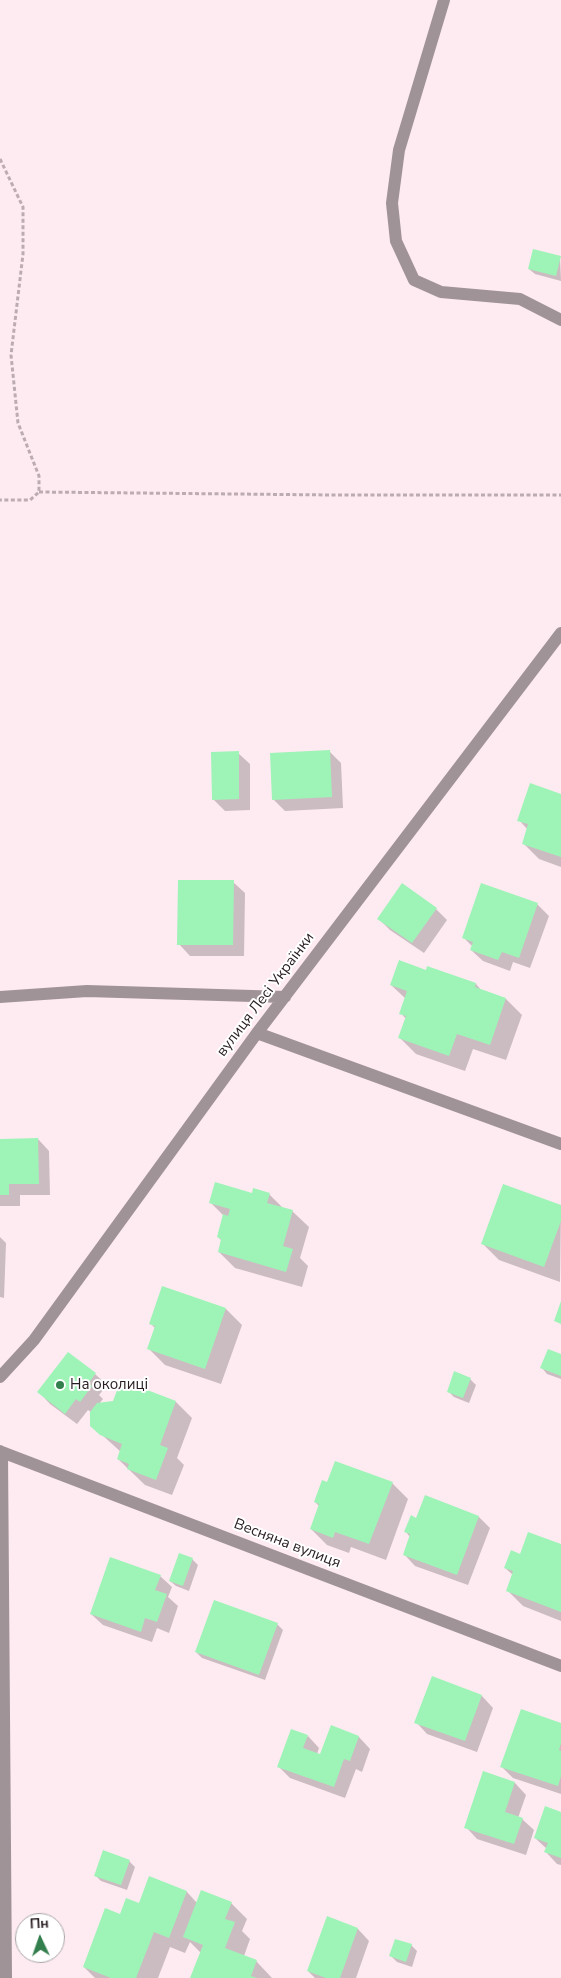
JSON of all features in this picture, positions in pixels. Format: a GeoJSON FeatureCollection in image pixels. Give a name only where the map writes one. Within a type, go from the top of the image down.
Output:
{"type":"FeatureCollection","features":[{"type":"Feature","properties":{"kind":"street"},"geometry":{"type":"LineString","coordinates":[[444,0],[399,150],[392,203],[396,242],[414,280],[441,292],[520,299],[561,320]]}},
{"type":"Feature","properties":{"kind":"street","name":"вулиця Лесі Українки"},"geometry":{"type":"LineString","coordinates":[[0,1377],[34,1340],[257,1033],[561,633]]}},
{"type":"Feature","properties":{"kind":"street"},"geometry":{"type":"LineString","coordinates":[[0,997],[87,991],[285,997]]}},
{"type":"Feature","properties":{"kind":"street"},"geometry":{"type":"LineString","coordinates":[[257,1033],[561,1144]]}},
{"type":"Feature","properties":{"kind":"street"},"geometry":{"type":"LineString","coordinates":[[1,1452],[6,1978]]}},
{"type":"Feature","properties":{"kind":"street","name":"Весняна вулиця"},"geometry":{"type":"LineString","coordinates":[[1,1452],[561,1666]]}},
{"type":"Feature","properties":{"kind":"path"},"geometry":{"type":"LineString","coordinates":[[0,159],[23,207],[23,254],[11,355],[18,423],[39,476],[39,492]]}},
{"type":"Feature","properties":{"kind":"path"},"geometry":{"type":"LineString","coordinates":[[0,500],[30,500],[39,492],[333,495],[561,494]]}},
{"type":"Feature","properties":{"kind":"building"},"geometry":{"type":"Polygon","coordinates":[[[533,249],[561,256],[556,276],[528,269],[533,249]]]}},
{"type":"Feature","properties":{"kind":"building"},"geometry":{"type":"Polygon","coordinates":[[[330,750],[332,797],[272,800],[270,753],[330,750]]]}},
{"type":"Feature","properties":{"kind":"building"},"geometry":{"type":"Polygon","coordinates":[[[239,751],[239,799],[212,800],[211,752],[239,751]]]}},
{"type":"Feature","properties":{"kind":"building"},"geometry":{"type":"Polygon","coordinates":[[[530,783],[561,794],[561,857],[522,844],[528,824],[517,821],[530,783]]]}},
{"type":"Feature","properties":{"kind":"building"},"geometry":{"type":"Polygon","coordinates":[[[178,880],[234,880],[233,945],[177,945],[178,880]]]}},
{"type":"Feature","properties":{"kind":"building"},"geometry":{"type":"Polygon","coordinates":[[[402,883],[437,908],[412,943],[377,919],[402,883]]]}},
{"type":"Feature","properties":{"kind":"building"},"geometry":{"type":"Polygon","coordinates":[[[481,883],[538,903],[519,958],[502,952],[498,960],[470,950],[473,942],[462,938],[481,883]]]}},
{"type":"Feature","properties":{"kind":"building"},"geometry":{"type":"Polygon","coordinates":[[[399,960],[426,970],[427,966],[476,983],[475,987],[506,998],[490,1045],[457,1034],[449,1056],[398,1038],[406,1016],[399,1014],[407,991],[390,985],[399,960]]]}},
{"type":"Feature","properties":{"kind":"building"},"geometry":{"type":"Polygon","coordinates":[[[38,1138],[39,1184],[9,1184],[9,1195],[0,1195],[0,1139],[38,1138]]]}},
{"type":"Feature","properties":{"kind":"building"},"geometry":{"type":"Polygon","coordinates":[[[215,1182],[252,1193],[253,1188],[270,1193],[267,1203],[293,1210],[283,1246],[293,1249],[286,1272],[218,1252],[221,1239],[217,1237],[223,1214],[228,1216],[230,1209],[209,1203],[215,1182]]]}},
{"type":"Feature","properties":{"kind":"building"},"geometry":{"type":"Polygon","coordinates":[[[503,1184],[561,1205],[561,1221],[544,1267],[481,1244],[503,1184]]]}},
{"type":"Feature","properties":{"kind":"building"},"geometry":{"type":"Polygon","coordinates":[[[162,1286],[226,1308],[205,1369],[147,1349],[155,1326],[149,1324],[162,1286]]]}},
{"type":"Feature","properties":{"kind":"building"},"geometry":{"type":"Polygon","coordinates":[[[561,1301],[561,1324],[554,1321],[561,1301]]]}},
{"type":"Feature","properties":{"kind":"building"},"geometry":{"type":"Polygon","coordinates":[[[548,1349],[561,1354],[561,1376],[540,1368],[548,1349]]]}},
{"type":"Feature","properties":{"kind":"building"},"geometry":{"type":"Polygon","coordinates":[[[68,1352],[96,1373],[88,1384],[92,1386],[80,1402],[76,1399],[65,1414],[37,1392],[68,1352]]]}},
{"type":"Feature","properties":{"kind":"building"},"geometry":{"type":"Polygon","coordinates":[[[454,1371],[471,1378],[463,1398],[447,1392],[454,1371]]]}},
{"type":"Feature","properties":{"kind":"building"},"geometry":{"type":"Polygon","coordinates":[[[121,1380],[176,1401],[160,1445],[168,1448],[156,1480],[127,1469],[129,1464],[117,1459],[122,1444],[100,1435],[90,1426],[90,1412],[97,1403],[113,1401],[121,1380]]]}},
{"type":"Feature","properties":{"kind":"building"},"geometry":{"type":"Polygon","coordinates":[[[335,1461],[393,1482],[369,1544],[335,1532],[333,1538],[310,1529],[319,1504],[314,1502],[322,1480],[327,1482],[335,1461]]]}},
{"type":"Feature","properties":{"kind":"building"},"geometry":{"type":"Polygon","coordinates":[[[425,1495],[479,1516],[457,1575],[403,1555],[410,1534],[404,1532],[411,1515],[416,1518],[425,1495]]]}},
{"type":"Feature","properties":{"kind":"building"},"geometry":{"type":"Polygon","coordinates":[[[528,1532],[561,1544],[561,1612],[506,1591],[513,1571],[504,1568],[511,1550],[520,1554],[528,1532]]]}},
{"type":"Feature","properties":{"kind":"building"},"geometry":{"type":"Polygon","coordinates":[[[179,1553],[193,1558],[183,1586],[169,1581],[179,1553]]]}},
{"type":"Feature","properties":{"kind":"building"},"geometry":{"type":"Polygon","coordinates":[[[110,1557],[161,1575],[155,1590],[167,1594],[157,1622],[145,1618],[141,1632],[90,1614],[110,1557]]]}},
{"type":"Feature","properties":{"kind":"building"},"geometry":{"type":"Polygon","coordinates":[[[214,1600],[278,1623],[259,1675],[195,1652],[214,1600]]]}},
{"type":"Feature","properties":{"kind":"building"},"geometry":{"type":"Polygon","coordinates":[[[432,1676],[482,1695],[465,1741],[414,1723],[432,1676]]]}},
{"type":"Feature","properties":{"kind":"building"},"geometry":{"type":"Polygon","coordinates":[[[521,1709],[561,1723],[559,1750],[561,1751],[561,1776],[558,1786],[500,1767],[521,1709]]]}},
{"type":"Feature","properties":{"kind":"building"},"geometry":{"type":"Polygon","coordinates":[[[331,1725],[359,1736],[350,1761],[344,1759],[334,1787],[277,1767],[291,1729],[308,1735],[303,1748],[320,1754],[331,1725]]]}},
{"type":"Feature","properties":{"kind":"building"},"geometry":{"type":"Polygon","coordinates":[[[483,1771],[515,1782],[505,1812],[523,1818],[514,1844],[464,1828],[483,1771]]]}},
{"type":"Feature","properties":{"kind":"building"},"geometry":{"type":"Polygon","coordinates":[[[545,1806],[561,1812],[561,1858],[544,1852],[548,1843],[534,1838],[545,1806]]]}},
{"type":"Feature","properties":{"kind":"building"},"geometry":{"type":"Polygon","coordinates":[[[103,1850],[130,1860],[121,1885],[94,1876],[103,1850]]]}},
{"type":"Feature","properties":{"kind":"building"},"geometry":{"type":"Polygon","coordinates":[[[149,1876],[187,1891],[169,1938],[154,1932],[136,1978],[111,1978],[83,1967],[105,1908],[120,1914],[126,1898],[139,1903],[149,1876]]]}},
{"type":"Feature","properties":{"kind":"building"},"geometry":{"type":"Polygon","coordinates":[[[201,1890],[232,1902],[225,1919],[235,1922],[225,1948],[257,1960],[251,1976],[257,1978],[190,1978],[203,1945],[183,1937],[201,1890]]]}},
{"type":"Feature","properties":{"kind":"building"},"geometry":{"type":"Polygon","coordinates":[[[327,1916],[358,1928],[340,1978],[326,1978],[307,1971],[327,1916]]]}},
{"type":"Feature","properties":{"kind":"building"},"geometry":{"type":"Polygon","coordinates":[[[395,1939],[412,1944],[406,1962],[389,1956],[395,1939]]]}},
{"type":"Feature","properties":{"kind":"place","name":"На околиці"},"geometry":{"type":"Point","coordinates":[60,1385]}}]}
